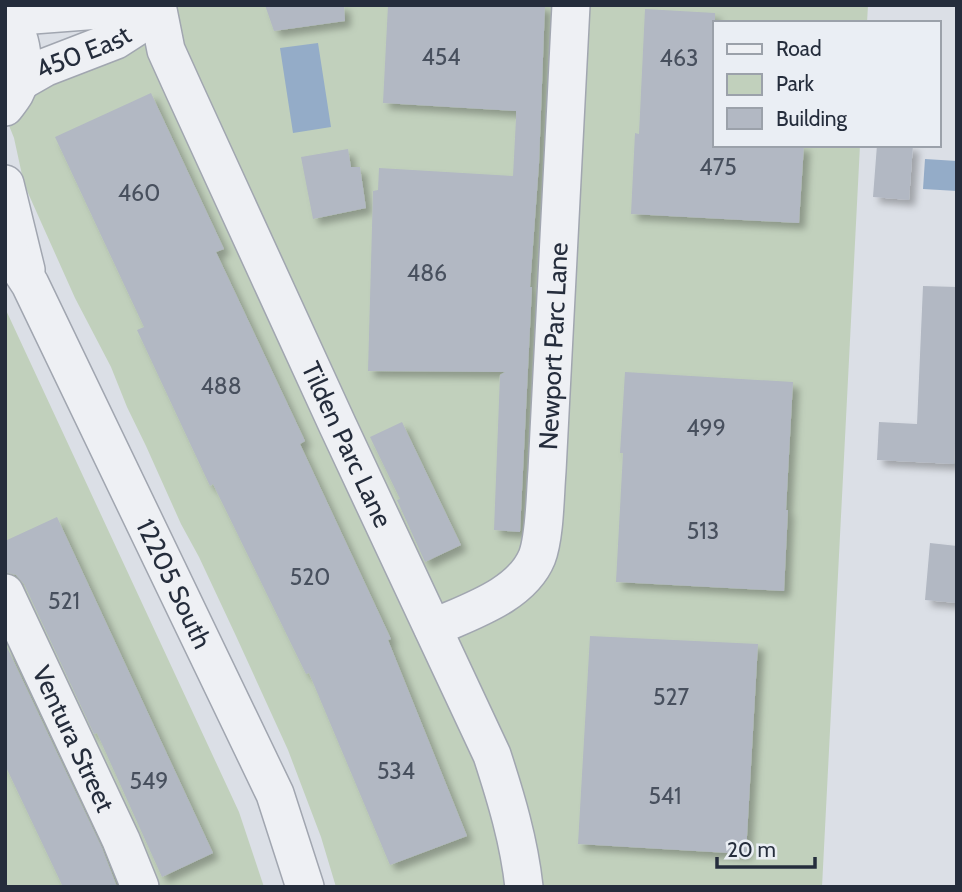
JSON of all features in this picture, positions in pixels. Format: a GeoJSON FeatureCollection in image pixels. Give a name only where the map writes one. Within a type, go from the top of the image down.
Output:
{"type":"FeatureCollection","features":[{"type":"Feature","properties":{"kind":"street","name":"Newport Parc Lane"},"geometry":{"type":"LineString","coordinates":[[433,628],[508,592],[520,583],[531,570],[540,547],[547,471],[571,5]]}},
{"type":"Feature","properties":{"kind":"street","name":"Tilden Parc Lane"},"geometry":{"type":"LineString","coordinates":[[158,9],[166,50],[492,755],[509,809],[524,887]]}},
{"type":"Feature","properties":{"kind":"street","name":"450 East"},"geometry":{"type":"LineString","coordinates":[[5,14],[158,9]]}},
{"type":"Feature","properties":{"kind":"street","name":"450 East"},"geometry":{"type":"LineString","coordinates":[[9,104],[46,66],[116,40],[158,9]]}},
{"type":"Feature","properties":{"kind":"street"},"geometry":{"type":"LineString","coordinates":[[5,14],[20,42],[23,67],[9,104]]}},
{"type":"Feature","properties":{"kind":"street","name":"12205 South"},"geometry":{"type":"LineString","coordinates":[[5,184],[30,284]]}},
{"type":"Feature","properties":{"kind":"street","name":"12205 South"},"geometry":{"type":"LineString","coordinates":[[5,246],[30,284],[275,794],[305,887]]}},
{"type":"Feature","properties":{"kind":"street","name":"Ventura Street"},"geometry":{"type":"LineString","coordinates":[[5,593],[115,827],[140,887]]}},
{"type":"Feature","properties":{"kind":"green space"},"geometry":{"type":"Polygon","coordinates":[[[5,5],[868,5],[867,21],[713,21],[713,147],[860,147],[822,887],[336,887],[321,837],[288,750],[24,184],[14,138],[6,118],[8,103],[157,14],[5,5]]]}},
{"type":"Feature","properties":{"kind":"green space"},"geometry":{"type":"Polygon","coordinates":[[[5,308],[239,812],[264,887],[5,887],[5,308]]]}},
{"type":"Feature","properties":{"kind":"water"},"geometry":{"type":"Polygon","coordinates":[[[318,43],[331,127],[293,133],[280,48],[318,43]]]}},
{"type":"Feature","properties":{"kind":"water"},"geometry":{"type":"Polygon","coordinates":[[[925,159],[957,161],[957,191],[923,189],[925,159]]]}},
{"type":"Feature","properties":{"kind":"building"},"geometry":{"type":"Polygon","coordinates":[[[265,5],[344,5],[345,21],[274,31],[265,5]]]}},
{"type":"Feature","properties":{"kind":"building"},"geometry":{"type":"Polygon","coordinates":[[[388,5],[545,5],[520,532],[494,530],[500,375],[505,372],[368,371],[373,191],[378,190],[379,168],[513,176],[516,111],[383,103],[388,5]]]}},
{"type":"Feature","properties":{"kind":"building"},"geometry":{"type":"Polygon","coordinates":[[[645,9],[715,13],[713,147],[804,147],[799,223],[631,214],[635,133],[639,134],[645,9]]]}},
{"type":"Feature","properties":{"kind":"building"},"geometry":{"type":"Polygon","coordinates":[[[151,93],[224,249],[216,252],[305,441],[300,444],[391,639],[388,640],[467,836],[390,865],[309,673],[306,674],[213,484],[210,486],[137,330],[144,327],[55,137],[151,93]]]}},
{"type":"Feature","properties":{"kind":"building"},"geometry":{"type":"Polygon","coordinates":[[[877,147],[913,147],[909,200],[873,197],[877,147]]]}},
{"type":"Feature","properties":{"kind":"building"},"geometry":{"type":"Polygon","coordinates":[[[348,149],[351,167],[360,167],[366,208],[313,219],[301,157],[348,149]]]}},
{"type":"Feature","properties":{"kind":"building"},"geometry":{"type":"Polygon","coordinates":[[[923,286],[957,287],[954,464],[877,460],[879,422],[917,424],[923,286]]]}},
{"type":"Feature","properties":{"kind":"building"},"geometry":{"type":"Polygon","coordinates":[[[625,372],[793,382],[784,591],[616,582],[625,372]]]}},
{"type":"Feature","properties":{"kind":"building"},"geometry":{"type":"Polygon","coordinates":[[[402,422],[461,545],[425,562],[397,500],[400,499],[370,437],[402,422]]]}},
{"type":"Feature","properties":{"kind":"building"},"geometry":{"type":"Polygon","coordinates":[[[57,517],[213,853],[162,877],[97,733],[94,734],[24,584],[16,575],[5,572],[5,541],[57,517]]]}},
{"type":"Feature","properties":{"kind":"building"},"geometry":{"type":"Polygon","coordinates":[[[930,543],[957,546],[957,603],[925,600],[930,543]]]}},
{"type":"Feature","properties":{"kind":"building"},"geometry":{"type":"Polygon","coordinates":[[[590,636],[758,644],[746,854],[578,844],[590,636]]]}},
{"type":"Feature","properties":{"kind":"building"},"geometry":{"type":"Polygon","coordinates":[[[5,643],[102,848],[117,887],[63,887],[5,765],[5,643]]]}}]}
